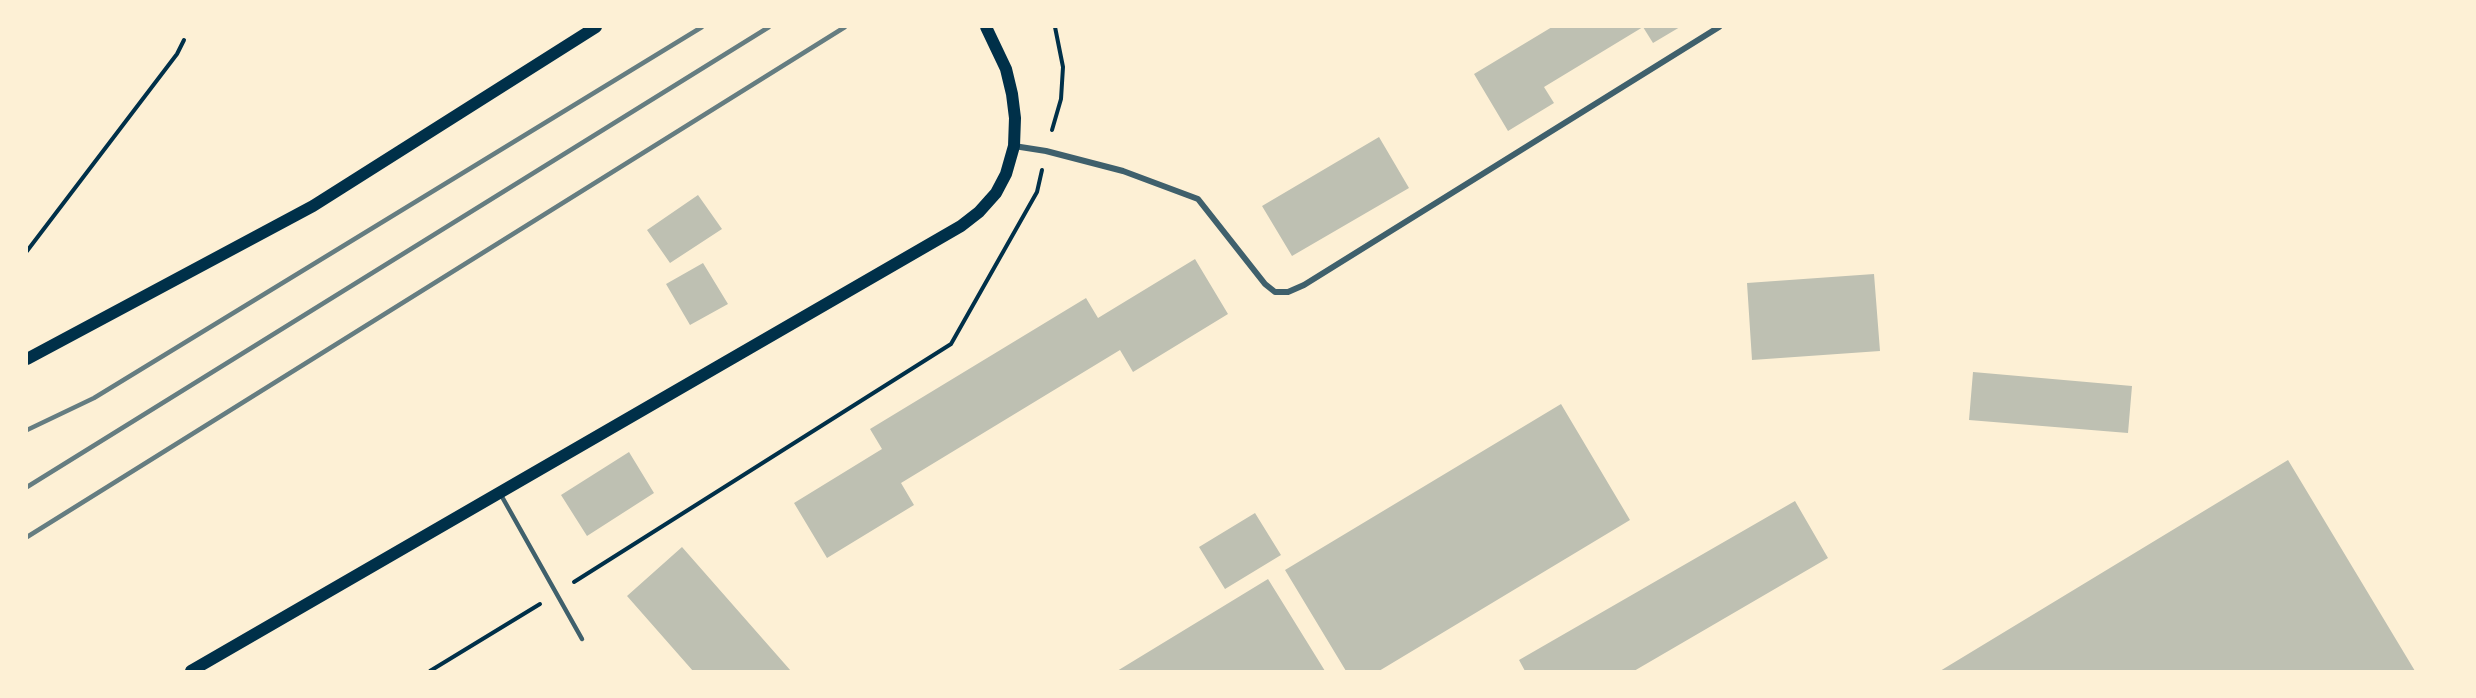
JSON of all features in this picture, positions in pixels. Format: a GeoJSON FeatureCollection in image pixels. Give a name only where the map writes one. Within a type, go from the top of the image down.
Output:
{"type":"FeatureCollection","features":[{"type":"Feature","properties":{"kind":"main road"},"geometry":{"type":"LineString","coordinates":[[27,359],[313,206],[596,27]]}},
{"type":"Feature","properties":{"kind":"main road"},"geometry":{"type":"LineString","coordinates":[[191,671],[961,226],[979,212],[996,193],[1006,174],[1014,146],[1015,118],[1012,94],[1005,69],[986,27]]}},
{"type":"Feature","properties":{"kind":"street"},"geometry":{"type":"LineString","coordinates":[[1014,146],[1123,171],[1198,199],[1265,284],[1275,292],[1288,292],[1304,285],[1719,27]]}},
{"type":"Feature","properties":{"kind":"lane"},"geometry":{"type":"LineString","coordinates":[[499,493],[582,639]]}},
{"type":"Feature","properties":{"kind":"path"},"geometry":{"type":"LineString","coordinates":[[27,251],[177,54],[184,40]]}},
{"type":"Feature","properties":{"kind":"path"},"geometry":{"type":"LineString","coordinates":[[430,671],[951,344]]}},
{"type":"Feature","properties":{"kind":"building"},"geometry":{"type":"Polygon","coordinates":[[[1552,27],[1643,27],[1544,87],[1554,103],[1508,131],[1474,74],[1552,27]]]}},
{"type":"Feature","properties":{"kind":"building"},"geometry":{"type":"Polygon","coordinates":[[[1643,27],[1680,27],[1653,43],[1643,27]]]}},
{"type":"Feature","properties":{"kind":"building"},"geometry":{"type":"Polygon","coordinates":[[[1379,137],[1409,188],[1292,256],[1262,206],[1379,137]]]}},
{"type":"Feature","properties":{"kind":"building"},"geometry":{"type":"Polygon","coordinates":[[[698,195],[722,229],[670,263],[647,230],[698,195]]]}},
{"type":"Feature","properties":{"kind":"building"},"geometry":{"type":"Polygon","coordinates":[[[1195,259],[1228,314],[1133,372],[1120,350],[901,483],[914,505],[827,558],[794,503],[882,449],[870,429],[1086,298],[1098,318],[1195,259]]]}},
{"type":"Feature","properties":{"kind":"building"},"geometry":{"type":"Polygon","coordinates":[[[703,263],[728,304],[690,325],[666,284],[703,263]]]}},
{"type":"Feature","properties":{"kind":"building"},"geometry":{"type":"Polygon","coordinates":[[[1874,274],[1880,351],[1752,360],[1747,283],[1874,274]]]}},
{"type":"Feature","properties":{"kind":"building"},"geometry":{"type":"Polygon","coordinates":[[[1973,372],[2132,386],[2128,433],[1969,420],[1973,372]]]}},
{"type":"Feature","properties":{"kind":"building"},"geometry":{"type":"Polygon","coordinates":[[[1561,404],[1630,520],[1379,671],[1346,671],[1285,570],[1561,404]]]}},
{"type":"Feature","properties":{"kind":"building"},"geometry":{"type":"Polygon","coordinates":[[[629,452],[654,493],[587,536],[561,495],[629,452]]]}},
{"type":"Feature","properties":{"kind":"building"},"geometry":{"type":"Polygon","coordinates":[[[2288,460],[2415,671],[1940,671],[2288,460]]]}},
{"type":"Feature","properties":{"kind":"building"},"geometry":{"type":"Polygon","coordinates":[[[1795,501],[1828,558],[1634,671],[1525,671],[1519,660],[1795,501]]]}},
{"type":"Feature","properties":{"kind":"building"},"geometry":{"type":"Polygon","coordinates":[[[1255,513],[1281,555],[1225,589],[1199,547],[1255,513]]]}},
{"type":"Feature","properties":{"kind":"building"},"geometry":{"type":"Polygon","coordinates":[[[682,547],[791,671],[693,671],[627,596],[682,547]]]}},
{"type":"Feature","properties":{"kind":"building"},"geometry":{"type":"Polygon","coordinates":[[[1268,579],[1325,671],[1117,671],[1268,579]]]}},
{"type":"Feature","properties":{"kind":"railway"},"geometry":{"type":"LineString","coordinates":[[27,430],[94,398],[702,27]]}},
{"type":"Feature","properties":{"kind":"railway"},"geometry":{"type":"LineString","coordinates":[[27,487],[769,27]]}},
{"type":"Feature","properties":{"kind":"railway"},"geometry":{"type":"LineString","coordinates":[[27,537],[845,27]]}}]}
